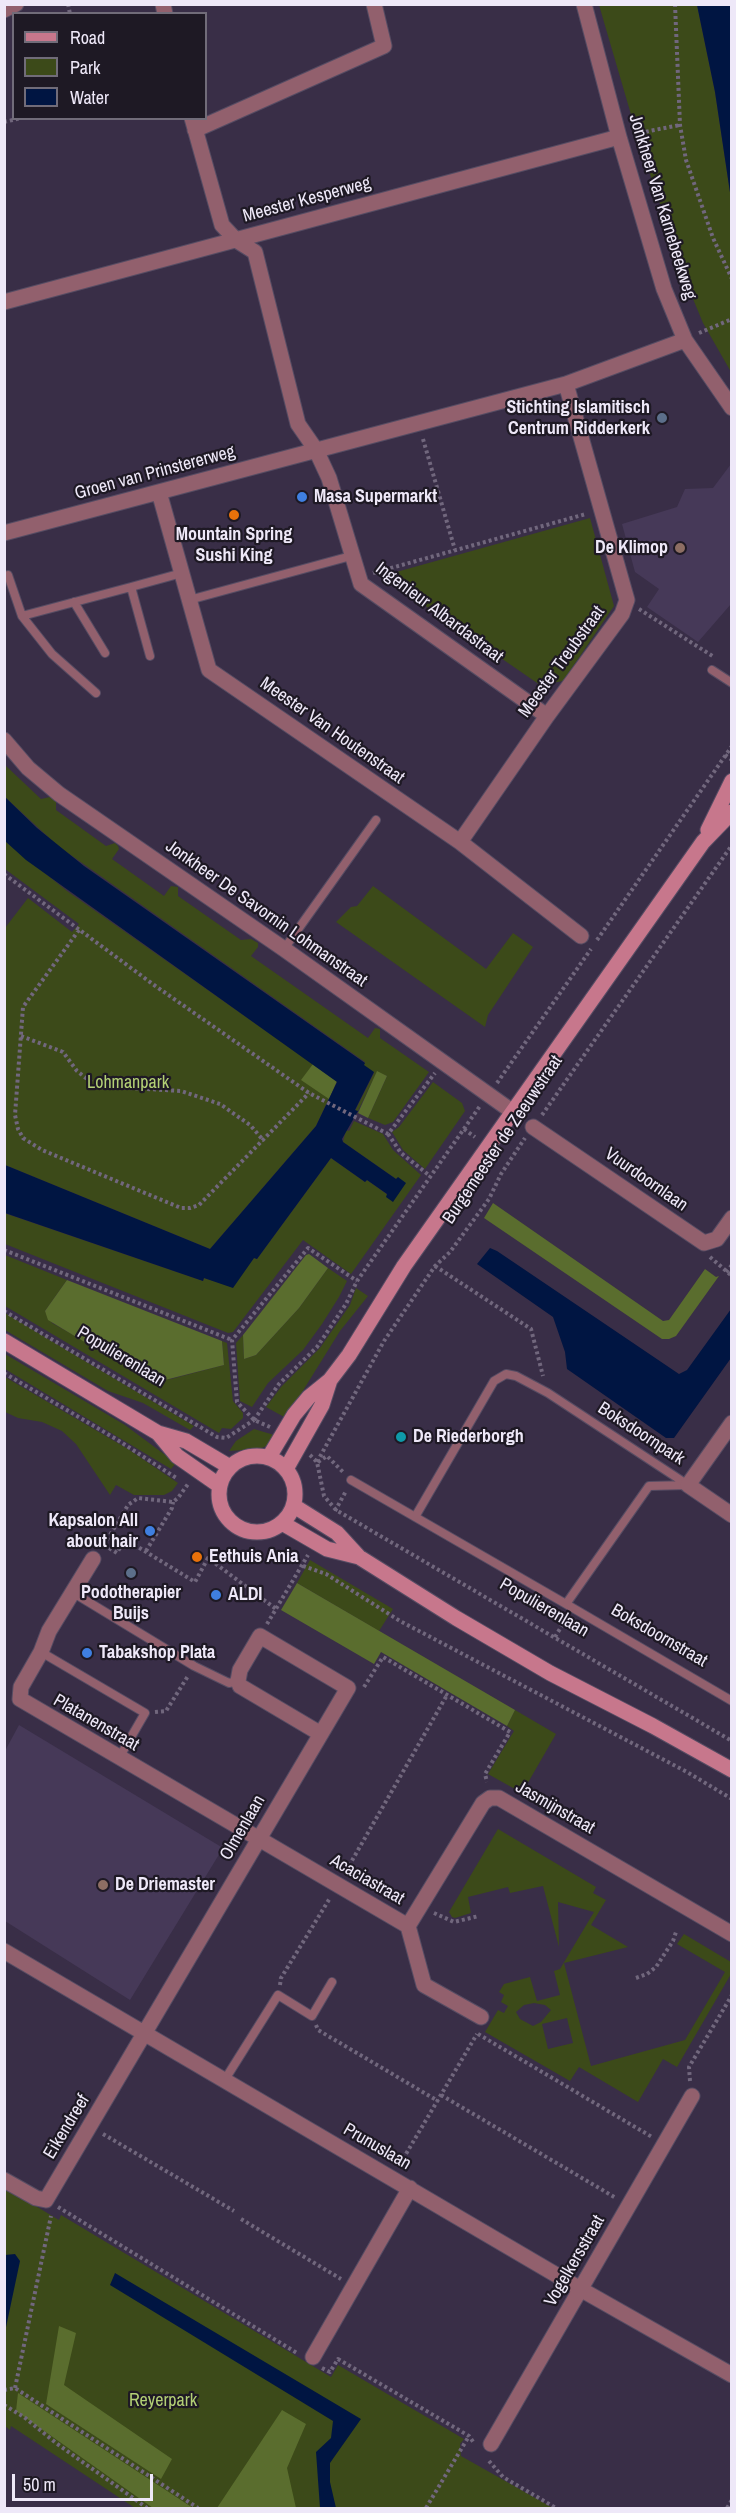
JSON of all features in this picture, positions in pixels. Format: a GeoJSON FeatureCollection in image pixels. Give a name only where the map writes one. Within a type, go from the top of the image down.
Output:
{"type":"FeatureCollection","features":[{"type":"Feature","properties":{"kind":"street"},"geometry":{"type":"LineString","coordinates":[[4,10],[16,4]]}},
{"type":"Feature","properties":{"kind":"street"},"geometry":{"type":"LineString","coordinates":[[207,119],[384,46],[374,4]]}},
{"type":"Feature","properties":{"kind":"street","name":"Jonkheer Van Karnebeekweg"},"geometry":{"type":"LineString","coordinates":[[584,4],[619,137],[664,289],[684,340],[732,408]]}},
{"type":"Feature","properties":{"kind":"street"},"geometry":{"type":"LineString","coordinates":[[194,124],[222,225],[237,240],[255,252],[298,424],[316,450]]}},
{"type":"Feature","properties":{"kind":"street","name":"Meester Kesperweg"},"geometry":{"type":"LineString","coordinates":[[4,302],[619,137]]}},
{"type":"Feature","properties":{"kind":"street","name":"Groen van Prinstererweg"},"geometry":{"type":"LineString","coordinates":[[4,533],[566,384],[684,340]]}},
{"type":"Feature","properties":{"kind":"street","name":"Meester Treubstraat"},"geometry":{"type":"LineString","coordinates":[[460,842],[547,716],[622,614],[627,600],[566,384]]}},
{"type":"Feature","properties":{"kind":"street","name":"Ingenieur Albardastraat"},"geometry":{"type":"LineString","coordinates":[[316,450],[329,478],[361,584],[547,716]]}},
{"type":"Feature","properties":{"kind":"street","name":"Meester Van Houtenstraat"},"geometry":{"type":"LineString","coordinates":[[159,492],[209,670],[460,842],[581,936]]}},
{"type":"Feature","properties":{"kind":"street","name":"Jonkheer De Savornin Lohmanstraat"},"geometry":{"type":"LineString","coordinates":[[4,740],[28,768],[59,794],[284,949],[513,1112]]}},
{"type":"Feature","properties":{"kind":"street","name":"Burgemeester de Zeeuwstraat"},"geometry":{"type":"LineString","coordinates":[[703,842],[732,781]]}},
{"type":"Feature","properties":{"kind":"street","name":"Burgemeester de Zeeuwstraat"},"geometry":{"type":"LineString","coordinates":[[269,1457],[294,1415],[309,1396],[330,1380],[349,1355],[404,1266],[703,842],[732,812]]}},
{"type":"Feature","properties":{"kind":"street","name":"Vuurdoornlaan"},"geometry":{"type":"LineString","coordinates":[[533,1127],[704,1243],[717,1239],[732,1218]]}},
{"type":"Feature","properties":{"kind":"street"},"geometry":{"type":"LineString","coordinates":[[4,1341],[158,1433],[186,1442],[230,1467]]}},
{"type":"Feature","properties":{"kind":"street","name":"Burgemeester de Zeeuwstraat"},"geometry":{"type":"LineString","coordinates":[[286,1468],[322,1405],[330,1380]]}},
{"type":"Feature","properties":{"kind":"street"},"geometry":{"type":"LineString","coordinates":[[732,1423],[688,1485],[732,1515]]}},
{"type":"Feature","properties":{"kind":"street"},"geometry":{"type":"LineString","coordinates":[[158,1433],[177,1456],[220,1485]]}},
{"type":"Feature","properties":{"kind":"street"},"geometry":{"type":"LineString","coordinates":[[248,1457],[269,1457],[286,1468],[295,1486],[294,1506],[282,1523],[262,1532],[242,1529],[233,1524],[221,1506],[220,1485],[230,1467],[248,1457]]}},
{"type":"Feature","properties":{"kind":"street"},"geometry":{"type":"LineString","coordinates":[[294,1506],[337,1533],[359,1557],[550,1673],[732,1770]]}},
{"type":"Feature","properties":{"kind":"street"},"geometry":{"type":"LineString","coordinates":[[282,1523],[327,1549],[359,1557]]}},
{"type":"Feature","properties":{"kind":"street","name":"Platanenstraat"},"geometry":{"type":"LineString","coordinates":[[93,1559],[49,1631],[41,1652],[21,1687],[20,1699],[259,1840]]}},
{"type":"Feature","properties":{"kind":"street"},"geometry":{"type":"LineString","coordinates":[[321,1734],[244,1689],[238,1682],[240,1670],[260,1636],[348,1688]]}},
{"type":"Feature","properties":{"kind":"street","name":"Olmenlaan"},"geometry":{"type":"LineString","coordinates":[[145,2034],[348,1688]]}},
{"type":"Feature","properties":{"kind":"street","name":"Jasmijnstraat"},"geometry":{"type":"LineString","coordinates":[[408,1926],[483,1803],[490,1798],[499,1798],[732,1934]]}},
{"type":"Feature","properties":{"kind":"street","name":"Acaciastraat"},"geometry":{"type":"LineString","coordinates":[[259,1840],[408,1926],[424,1984],[481,2018]]}},
{"type":"Feature","properties":{"kind":"street","name":"Prunuslaan"},"geometry":{"type":"LineString","coordinates":[[4,1952],[582,2290],[732,2375]]}},
{"type":"Feature","properties":{"kind":"street","name":"Eikendreef"},"geometry":{"type":"LineString","coordinates":[[46,2200],[145,2034]]}},
{"type":"Feature","properties":{"kind":"street","name":"Vogelkersstraat"},"geometry":{"type":"LineString","coordinates":[[491,2444],[692,2096]]}},
{"type":"Feature","properties":{"kind":"street"},"geometry":{"type":"LineString","coordinates":[[4,2180],[36,2198],[46,2200]]}},
{"type":"Feature","properties":{"kind":"street"},"geometry":{"type":"LineString","coordinates":[[314,2357],[410,2188]]}},
{"type":"Feature","properties":{"kind":"lane"},"geometry":{"type":"LineString","coordinates":[[189,600],[351,556]]}},
{"type":"Feature","properties":{"kind":"lane"},"geometry":{"type":"LineString","coordinates":[[22,616],[182,573]]}},
{"type":"Feature","properties":{"kind":"lane"},"geometry":{"type":"LineString","coordinates":[[8,575],[22,616],[52,654],[96,693]]}},
{"type":"Feature","properties":{"kind":"lane"},"geometry":{"type":"LineString","coordinates":[[131,587],[150,656]]}},
{"type":"Feature","properties":{"kind":"lane"},"geometry":{"type":"LineString","coordinates":[[74,602],[105,653]]}},
{"type":"Feature","properties":{"kind":"lane"},"geometry":{"type":"LineString","coordinates":[[712,670],[732,683]]}},
{"type":"Feature","properties":{"kind":"lane"},"geometry":{"type":"LineString","coordinates":[[284,949],[376,820]]}},
{"type":"Feature","properties":{"kind":"lane","name":"Boksdoornpark"},"geometry":{"type":"LineString","coordinates":[[415,1517],[494,1381],[506,1374],[516,1376],[548,1393],[688,1485]]}},
{"type":"Feature","properties":{"kind":"lane"},"geometry":{"type":"LineString","coordinates":[[351,1480],[569,1606]]}},
{"type":"Feature","properties":{"kind":"lane","name":"Boksdoornpark"},"geometry":{"type":"LineString","coordinates":[[569,1606],[649,1486],[688,1485]]}},
{"type":"Feature","properties":{"kind":"lane"},"geometry":{"type":"LineString","coordinates":[[72,1592],[194,1665],[229,1683],[238,1682]]}},
{"type":"Feature","properties":{"kind":"lane","name":"Boksdoornstraat"},"geometry":{"type":"LineString","coordinates":[[569,1606],[732,1701]]}},
{"type":"Feature","properties":{"kind":"lane"},"geometry":{"type":"LineString","coordinates":[[41,1652],[145,1713],[119,1758]]}},
{"type":"Feature","properties":{"kind":"lane"},"geometry":{"type":"LineString","coordinates":[[224,2081],[278,1995],[312,2016],[332,1982]]}},
{"type":"Feature","properties":{"kind":"path"},"geometry":{"type":"LineString","coordinates":[[675,4],[680,125],[686,160],[709,227],[732,279]]}},
{"type":"Feature","properties":{"kind":"path"},"geometry":{"type":"LineString","coordinates":[[619,137],[680,125]]}},
{"type":"Feature","properties":{"kind":"path"},"geometry":{"type":"LineString","coordinates":[[684,340],[732,319]]}},
{"type":"Feature","properties":{"kind":"path"},"geometry":{"type":"LineString","coordinates":[[418,423],[455,550]]}},
{"type":"Feature","properties":{"kind":"path"},"geometry":{"type":"LineString","coordinates":[[358,577],[602,510]]}},
{"type":"Feature","properties":{"kind":"path"},"geometry":{"type":"LineString","coordinates":[[627,600],[720,661]]}},
{"type":"Feature","properties":{"kind":"path"},"geometry":{"type":"LineString","coordinates":[[725,755],[732,760]]}},
{"type":"Feature","properties":{"kind":"path","name":"Burgemeester de Zeeuwstraat"},"geometry":{"type":"LineString","coordinates":[[336,1510],[324,1496],[317,1462],[384,1341],[435,1266],[450,1252],[489,1199],[501,1174],[533,1127],[732,845]]}},
{"type":"Feature","properties":{"kind":"path"},"geometry":{"type":"LineString","coordinates":[[4,874],[78,930],[309,1093],[388,1134],[400,1153],[430,1176]]}},
{"type":"Feature","properties":{"kind":"path"},"geometry":{"type":"LineString","coordinates":[[78,930],[23,1007],[15,1115],[23,1138],[42,1150],[181,1208],[190,1208],[199,1205],[309,1093]]}},
{"type":"Feature","properties":{"kind":"path"},"geometry":{"type":"LineString","coordinates":[[21,1036],[63,1052],[77,1071],[96,1086],[181,1091],[220,1104],[250,1125],[264,1141]]}},
{"type":"Feature","properties":{"kind":"path"},"geometry":{"type":"LineString","coordinates":[[388,1134],[443,1063]]}},
{"type":"Feature","properties":{"kind":"path"},"geometry":{"type":"LineString","coordinates":[[357,1281],[308,1248],[232,1340],[237,1402],[254,1420],[279,1384],[317,1347],[346,1304],[357,1281],[464,1129]]}},
{"type":"Feature","properties":{"kind":"path"},"geometry":{"type":"LineString","coordinates":[[4,1250],[232,1340]]}},
{"type":"Feature","properties":{"kind":"path"},"geometry":{"type":"LineString","coordinates":[[732,1265],[726,1272],[732,1276]]}},
{"type":"Feature","properties":{"kind":"path"},"geometry":{"type":"LineString","coordinates":[[435,1266],[531,1329],[548,1393]]}},
{"type":"Feature","properties":{"kind":"path","name":"Populierenlaan"},"geometry":{"type":"LineString","coordinates":[[4,1311],[217,1437],[226,1438],[254,1420]]}},
{"type":"Feature","properties":{"kind":"path"},"geometry":{"type":"LineString","coordinates":[[4,1373],[116,1439],[187,1485],[173,1502],[172,1508],[146,1551]]}},
{"type":"Feature","properties":{"kind":"path"},"geometry":{"type":"LineString","coordinates":[[93,1559],[128,1505],[138,1498],[173,1502]]}},
{"type":"Feature","properties":{"kind":"path","name":"Populierenlaan"},"geometry":{"type":"LineString","coordinates":[[336,1510],[732,1741]]}},
{"type":"Feature","properties":{"kind":"path"},"geometry":{"type":"LineString","coordinates":[[104,1545],[117,1553],[125,1539],[195,1582],[208,1558],[276,1609]]}},
{"type":"Feature","properties":{"kind":"path"},"geometry":{"type":"LineString","coordinates":[[303,1566],[326,1574],[400,1621],[660,1757],[732,1799]]}},
{"type":"Feature","properties":{"kind":"path"},"geometry":{"type":"LineString","coordinates":[[555,1637],[569,1606]]}},
{"type":"Feature","properties":{"kind":"path"},"geometry":{"type":"LineString","coordinates":[[348,1688],[366,1687],[383,1657],[510,1732],[485,1774],[490,1798]]}},
{"type":"Feature","properties":{"kind":"path"},"geometry":{"type":"LineString","coordinates":[[145,1713],[166,1711],[194,1665]]}},
{"type":"Feature","properties":{"kind":"path"},"geometry":{"type":"LineString","coordinates":[[278,1995],[281,1978],[447,1695]]}},
{"type":"Feature","properties":{"kind":"path"},"geometry":{"type":"LineString","coordinates":[[419,1908],[454,1922],[479,1916]]}},
{"type":"Feature","properties":{"kind":"path"},"geometry":{"type":"LineString","coordinates":[[636,1978],[656,1967],[673,1941],[676,1932]]}},
{"type":"Feature","properties":{"kind":"path"},"geometry":{"type":"LineString","coordinates":[[692,2096],[688,2067],[732,1995]]}},
{"type":"Feature","properties":{"kind":"path"},"geometry":{"type":"LineString","coordinates":[[312,2016],[318,2030],[438,2101]]}},
{"type":"Feature","properties":{"kind":"path"},"geometry":{"type":"LineString","coordinates":[[392,2178],[486,2020],[481,2018]]}},
{"type":"Feature","properties":{"kind":"path"},"geometry":{"type":"LineString","coordinates":[[477,2034],[664,2145]]}},
{"type":"Feature","properties":{"kind":"path"},"geometry":{"type":"LineString","coordinates":[[441,2095],[629,2206]]}},
{"type":"Feature","properties":{"kind":"path"},"geometry":{"type":"LineString","coordinates":[[90,2126],[234,2211]]}},
{"type":"Feature","properties":{"kind":"path"},"geometry":{"type":"LineString","coordinates":[[15,2388],[51,2215],[46,2200]]}},
{"type":"Feature","properties":{"kind":"path"},"geometry":{"type":"LineString","coordinates":[[241,2219],[354,2286]]}},
{"type":"Feature","properties":{"kind":"path"},"geometry":{"type":"LineString","coordinates":[[4,2390],[15,2388],[198,2508]]}},
{"type":"Feature","properties":{"kind":"path"},"geometry":{"type":"LineString","coordinates":[[4,2405],[24,2417],[56,2443],[147,2508]]}},
{"type":"Feature","properties":{"kind":"path"},"geometry":{"type":"LineString","coordinates":[[426,2508],[469,2436]]}},
{"type":"Feature","properties":{"kind":"path"},"geometry":{"type":"LineString","coordinates":[[726,2508],[732,2500]]}},
{"type":"Feature","properties":{"kind":"shaded area","name":"De Klimop"},"geometry":{"type":"Polygon","coordinates":[[[731,464],[731,604],[698,642],[647,607],[659,589],[635,572],[622,524],[677,507],[685,489],[713,488],[731,464]]]}},
{"type":"Feature","properties":{"kind":"shaded area","name":"De Driemaster"},"geometry":{"type":"Polygon","coordinates":[[[19,1725],[223,1848],[130,2000],[5,1921],[5,1751],[19,1725]]]}},
{"type":"Feature","properties":{"kind":"green space"},"geometry":{"type":"Polygon","coordinates":[[[599,5],[697,5],[715,92],[731,199],[731,372],[703,323],[686,282],[637,135],[599,5]]]}},
{"type":"Feature","properties":{"kind":"green space"},"geometry":{"type":"Polygon","coordinates":[[[590,518],[614,606],[563,681],[540,685],[382,576],[590,518]]]}},
{"type":"Feature","properties":{"kind":"green space"},"geometry":{"type":"Polygon","coordinates":[[[5,765],[41,799],[50,797],[56,802],[56,810],[106,846],[115,843],[119,849],[112,859],[164,896],[171,886],[178,887],[178,896],[241,940],[251,939],[258,943],[258,947],[251,956],[368,1038],[375,1028],[380,1029],[380,1038],[429,1072],[393,1122],[385,1125],[368,1118],[387,1076],[377,1072],[358,1111],[355,1111],[374,1073],[363,1065],[365,1062],[58,846],[5,797],[5,765]]]}},
{"type":"Feature","properties":{"kind":"green space","name":"Lohmanpark"},"geometry":{"type":"Polygon","coordinates":[[[5,841],[67,891],[337,1081],[316,1126],[210,1249],[5,1165],[5,928],[28,898],[72,932],[79,924],[5,869],[5,841]]]}},
{"type":"Feature","properties":{"kind":"green space"},"geometry":{"type":"Polygon","coordinates":[[[373,886],[486,969],[513,933],[533,947],[488,1015],[485,1027],[336,922],[351,907],[357,906],[373,886]]]}},
{"type":"Feature","properties":{"kind":"green space"},"geometry":{"type":"Polygon","coordinates":[[[313,1064],[337,1081],[329,1099],[301,1080],[313,1064]]]}},
{"type":"Feature","properties":{"kind":"green space"},"geometry":{"type":"Polygon","coordinates":[[[377,1071],[387,1076],[368,1118],[358,1113],[377,1071]]]}},
{"type":"Feature","properties":{"kind":"green space"},"geometry":{"type":"Polygon","coordinates":[[[433,1082],[462,1103],[465,1111],[425,1169],[403,1150],[392,1132],[399,1127],[433,1082]]]}},
{"type":"Feature","properties":{"kind":"green space"},"geometry":{"type":"Polygon","coordinates":[[[354,1121],[383,1134],[393,1150],[421,1175],[351,1274],[303,1240],[233,1332],[228,1333],[5,1244],[4,1213],[203,1281],[204,1278],[232,1287],[254,1258],[257,1259],[331,1158],[388,1195],[397,1178],[343,1142],[346,1130],[349,1131],[354,1121]]]}},
{"type":"Feature","properties":{"kind":"green space"},"geometry":{"type":"Polygon","coordinates":[[[493,1203],[663,1321],[669,1320],[705,1269],[716,1277],[719,1276],[676,1336],[662,1339],[484,1218],[493,1203]]]}},
{"type":"Feature","properties":{"kind":"green space"},"geometry":{"type":"Polygon","coordinates":[[[309,1254],[328,1268],[299,1308],[256,1355],[244,1359],[243,1335],[309,1254]]]}},
{"type":"Feature","properties":{"kind":"green space"},"geometry":{"type":"Polygon","coordinates":[[[5,1255],[67,1280],[45,1311],[52,1323],[154,1380],[171,1379],[224,1365],[222,1341],[227,1343],[233,1401],[243,1413],[243,1418],[231,1429],[222,1428],[219,1433],[5,1306],[5,1255]]]}},
{"type":"Feature","properties":{"kind":"green space"},"geometry":{"type":"Polygon","coordinates":[[[328,1268],[347,1281],[322,1324],[303,1350],[268,1383],[252,1407],[240,1401],[236,1343],[243,1335],[244,1359],[256,1355],[299,1308],[328,1268]]]}},
{"type":"Feature","properties":{"kind":"green space"},"geometry":{"type":"Polygon","coordinates":[[[67,1280],[222,1341],[224,1365],[161,1381],[154,1380],[118,1362],[48,1320],[45,1311],[67,1280]]]}},
{"type":"Feature","properties":{"kind":"green space"},"geometry":{"type":"Polygon","coordinates":[[[356,1288],[368,1296],[340,1331],[286,1418],[266,1407],[281,1387],[320,1348],[350,1305],[356,1288]]]}},
{"type":"Feature","properties":{"kind":"green space"},"geometry":{"type":"Polygon","coordinates":[[[5,1313],[194,1426],[190,1430],[143,1403],[108,1391],[5,1330],[5,1313]]]}},
{"type":"Feature","properties":{"kind":"green space"},"geometry":{"type":"Polygon","coordinates":[[[5,1354],[125,1425],[176,1463],[171,1469],[5,1369],[5,1354]]]}},
{"type":"Feature","properties":{"kind":"green space"},"geometry":{"type":"Polygon","coordinates":[[[5,1377],[128,1449],[178,1483],[172,1491],[164,1495],[134,1495],[116,1485],[110,1495],[76,1444],[62,1431],[42,1422],[18,1418],[5,1412],[5,1377]]]}},
{"type":"Feature","properties":{"kind":"green space"},"geometry":{"type":"Polygon","coordinates":[[[254,1429],[274,1435],[269,1445],[259,1449],[229,1451],[236,1441],[254,1429]]]}},
{"type":"Feature","properties":{"kind":"green space"},"geometry":{"type":"Polygon","coordinates":[[[310,1560],[393,1609],[379,1631],[297,1583],[310,1560]]]}},
{"type":"Feature","properties":{"kind":"green space"},"geometry":{"type":"Polygon","coordinates":[[[297,1583],[515,1710],[507,1726],[381,1652],[374,1664],[281,1610],[297,1583]]]}},
{"type":"Feature","properties":{"kind":"green space"},"geometry":{"type":"Polygon","coordinates":[[[515,1710],[556,1734],[522,1793],[488,1774],[514,1731],[507,1726],[515,1710]]]}},
{"type":"Feature","properties":{"kind":"green space"},"geometry":{"type":"Polygon","coordinates":[[[498,1829],[596,1887],[593,1893],[606,1900],[591,1925],[628,1947],[564,1963],[591,2066],[685,2040],[725,1972],[677,1944],[684,1934],[731,1962],[731,1974],[677,2067],[663,2059],[638,2102],[579,2067],[570,2081],[485,2032],[498,2010],[504,2013],[508,2006],[501,2002],[504,1995],[499,1992],[504,1984],[530,1977],[537,2001],[560,1995],[554,1971],[560,1969],[594,1912],[558,1902],[559,1947],[543,1886],[510,1893],[508,1887],[468,1897],[471,1913],[455,1918],[449,1912],[498,1829]],[[534,2003],[524,2005],[516,2012],[520,2019],[533,2026],[541,2022],[551,2010],[545,2005],[534,2003]],[[567,2018],[542,2024],[548,2049],[573,2043],[567,2018]]]}},
{"type":"Feature","properties":{"kind":"green space","name":"Reyerpark"},"geometry":{"type":"Polygon","coordinates":[[[4,2187],[59,2220],[61,2215],[331,2377],[338,2365],[464,2439],[460,2444],[461,2456],[553,2508],[135,2508],[11,2426],[10,2430],[5,2426],[4,2187]]]}},
{"type":"Feature","properties":{"kind":"green space"},"geometry":{"type":"Polygon","coordinates":[[[59,2326],[76,2333],[64,2385],[172,2459],[161,2479],[46,2404],[59,2326]]]}},
{"type":"Feature","properties":{"kind":"green space"},"geometry":{"type":"Polygon","coordinates":[[[18,2393],[193,2508],[153,2508],[16,2411],[18,2393]]]}},
{"type":"Feature","properties":{"kind":"green space"},"geometry":{"type":"Polygon","coordinates":[[[282,2410],[306,2424],[287,2468],[296,2508],[217,2508],[282,2410]]]}},
{"type":"Feature","properties":{"kind":"water"},"geometry":{"type":"Polygon","coordinates":[[[697,5],[731,5],[731,199],[715,92],[697,5]]]}},
{"type":"Feature","properties":{"kind":"water"},"geometry":{"type":"Polygon","coordinates":[[[5,797],[37,828],[84,866],[365,1063],[364,1065],[374,1072],[355,1110],[358,1111],[342,1139],[343,1142],[396,1179],[398,1177],[406,1183],[393,1202],[386,1197],[387,1194],[367,1180],[365,1182],[331,1158],[233,1288],[204,1278],[203,1281],[5,1213],[5,1165],[210,1249],[316,1126],[337,1082],[26,860],[5,841],[5,797]]]}},
{"type":"Feature","properties":{"kind":"water"},"geometry":{"type":"Polygon","coordinates":[[[490,1248],[679,1374],[687,1370],[731,1309],[731,1358],[674,1438],[666,1438],[567,1369],[565,1352],[553,1317],[477,1264],[490,1248]]]}},
{"type":"Feature","properties":{"kind":"water"},"geometry":{"type":"Polygon","coordinates":[[[15,2254],[20,2261],[5,2332],[5,2255],[15,2254]]]}},
{"type":"Feature","properties":{"kind":"water"},"geometry":{"type":"Polygon","coordinates":[[[115,2273],[361,2419],[330,2463],[330,2482],[336,2508],[320,2508],[316,2452],[331,2438],[333,2421],[110,2285],[115,2273]]]}},
{"type":"Feature","properties":{"kind":"place","name":"Stichting Islamitisch Centrum Ridderkerk"},"geometry":{"type":"Point","coordinates":[662,418]}},
{"type":"Feature","properties":{"kind":"place","name":"Masa Supermarkt"},"geometry":{"type":"Point","coordinates":[302,497]}},
{"type":"Feature","properties":{"kind":"place","name":"Mountain Spring Sushi King"},"geometry":{"type":"Point","coordinates":[234,515]}},
{"type":"Feature","properties":{"kind":"place","name":"De Klimop"},"geometry":{"type":"Point","coordinates":[680,548]}},
{"type":"Feature","properties":{"kind":"place","name":"De Riederborgh"},"geometry":{"type":"Point","coordinates":[401,1437]}},
{"type":"Feature","properties":{"kind":"place","name":"Kapsalon All about hair"},"geometry":{"type":"Point","coordinates":[150,1531]}},
{"type":"Feature","properties":{"kind":"place","name":"Eethuis Ania"},"geometry":{"type":"Point","coordinates":[197,1557]}},
{"type":"Feature","properties":{"kind":"place","name":"Podotherapier Buijs"},"geometry":{"type":"Point","coordinates":[131,1573]}},
{"type":"Feature","properties":{"kind":"place","name":"ALDI"},"geometry":{"type":"Point","coordinates":[216,1595]}},
{"type":"Feature","properties":{"kind":"place","name":"Tabakshop Plata"},"geometry":{"type":"Point","coordinates":[87,1653]}},
{"type":"Feature","properties":{"kind":"place","name":"De Driemaster"},"geometry":{"type":"Point","coordinates":[103,1885]}}]}
